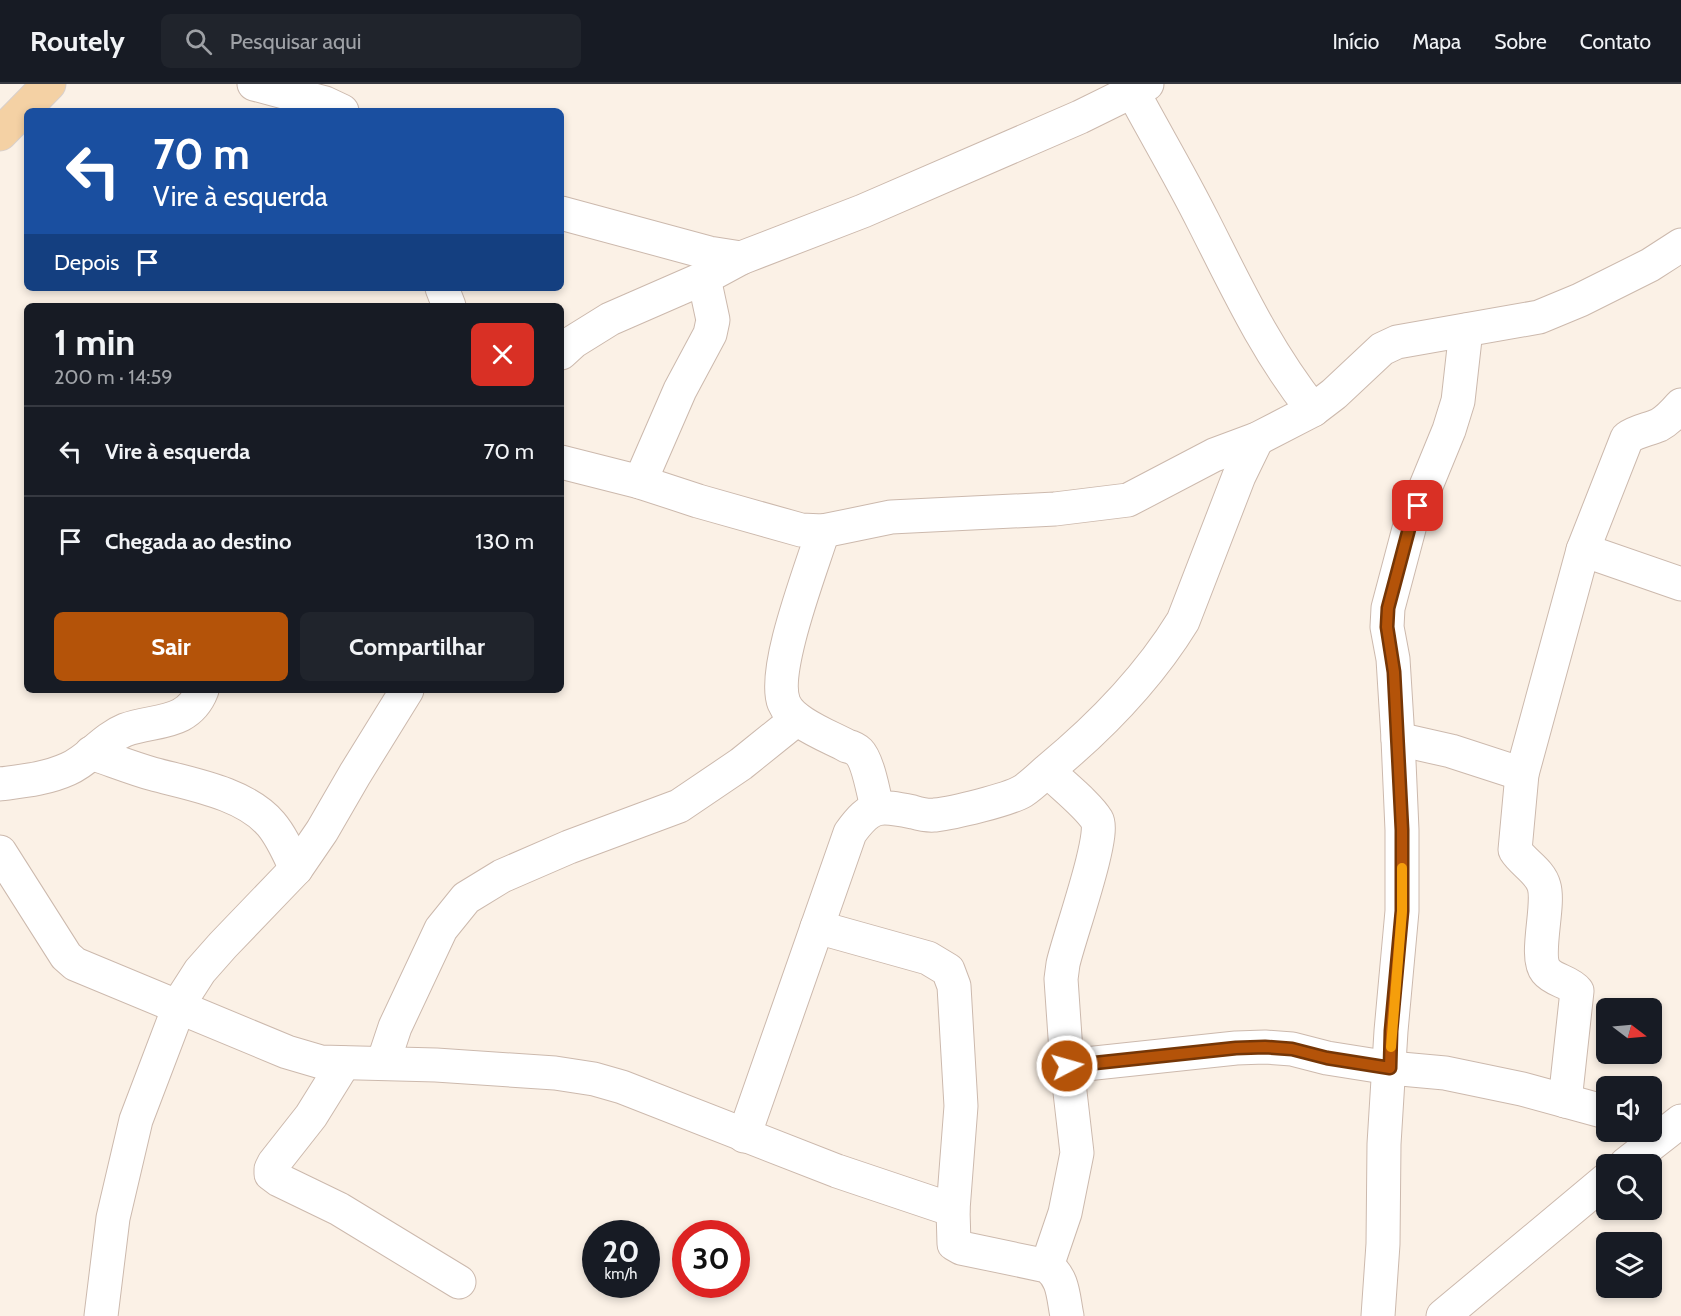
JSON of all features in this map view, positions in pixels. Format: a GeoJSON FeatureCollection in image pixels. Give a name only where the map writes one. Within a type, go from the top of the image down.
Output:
{"type":"FeatureCollection","features":[{"type":"Feature","properties":{"kind":"main road"},"geometry":{"type":"LineString","coordinates":[[25,108],[49,84]]}},
{"type":"Feature","properties":{"kind":"main road"},"geometry":{"type":"LineString","coordinates":[[0,134],[24,110]]}},
{"type":"Feature","properties":{"kind":"street"},"geometry":{"type":"LineString","coordinates":[[254,84],[336,108]]}},
{"type":"Feature","properties":{"kind":"street"},"geometry":{"type":"LineString","coordinates":[[564,350],[610,319],[704,278],[741,258],[863,211],[1124,90],[1203,220],[1252,320],[1288,379],[1313,410]]}},
{"type":"Feature","properties":{"kind":"street"},"geometry":{"type":"LineString","coordinates":[[564,214],[709,253],[741,258]]}},
{"type":"Feature","properties":{"kind":"street"},"geometry":{"type":"LineString","coordinates":[[564,463],[640,482],[801,530],[823,531],[891,517],[1055,509],[1128,500],[1214,455],[1257,439],[1313,410],[1334,394],[1382,349],[1397,342],[1539,317],[1580,300],[1650,265],[1681,245]]}},
{"type":"Feature","properties":{"kind":"street"},"geometry":{"type":"LineString","coordinates":[[640,482],[680,390],[710,334],[713,320],[704,278]]}},
{"type":"Feature","properties":{"kind":"street"},"geometry":{"type":"LineString","coordinates":[[1378,1316],[1383,1244],[1384,1144],[1402,911],[1402,830],[1398,739],[1393,659],[1387,627],[1388,608],[1410,525],[1455,411],[1466,330]]}},
{"type":"Feature","properties":{"kind":"street"},"geometry":{"type":"LineString","coordinates":[[1565,1101],[1577,991],[1573,986],[1554,978],[1545,970],[1542,958],[1545,888],[1540,877],[1521,860],[1515,850],[1522,774],[1583,550],[1627,438],[1636,431],[1657,426],[1677,415]]}},
{"type":"Feature","properties":{"kind":"street"},"geometry":{"type":"LineString","coordinates":[[744,1136],[850,832],[863,815],[878,808],[891,807],[936,815],[980,805],[1023,791],[1080,744],[1128,693],[1171,640],[1183,621],[1239,476],[1257,439]]}},
{"type":"Feature","properties":{"kind":"street"},"geometry":{"type":"LineString","coordinates":[[823,531],[783,664],[784,703],[796,719],[860,752],[878,808]]}},
{"type":"Feature","properties":{"kind":"street"},"geometry":{"type":"LineString","coordinates":[[1583,550],[1681,584]]}},
{"type":"Feature","properties":{"kind":"street"},"geometry":{"type":"LineString","coordinates":[[0,784],[36,779],[69,769],[110,738],[125,730],[172,719],[189,712],[200,693]]}},
{"type":"Feature","properties":{"kind":"street"},"geometry":{"type":"LineString","coordinates":[[101,1316],[113,1218],[136,1120],[179,1006],[200,971],[296,869],[322,831],[405,693]]}},
{"type":"Feature","properties":{"kind":"street"},"geometry":{"type":"LineString","coordinates":[[383,1063],[395,1027],[441,929],[466,898],[502,876],[569,847],[680,806],[741,764],[796,719]]}},
{"type":"Feature","properties":{"kind":"street"},"geometry":{"type":"LineString","coordinates":[[1398,739],[1451,751],[1522,774]]}},
{"type":"Feature","properties":{"kind":"street"},"geometry":{"type":"LineString","coordinates":[[91,753],[151,774],[217,792],[258,812],[271,824],[296,869]]}},
{"type":"Feature","properties":{"kind":"street"},"geometry":{"type":"LineString","coordinates":[[1047,1266],[1065,1213],[1076,1162],[1061,979],[1063,964],[1100,828],[1091,812],[1048,771]]}},
{"type":"Feature","properties":{"kind":"street"},"geometry":{"type":"LineString","coordinates":[[0,852],[66,956],[75,964],[287,1052],[321,1062],[383,1063],[555,1073],[594,1079],[622,1087],[837,1171],[953,1210]]}},
{"type":"Feature","properties":{"kind":"street"},"geometry":{"type":"LineString","coordinates":[[817,927],[928,958],[948,970],[954,986],[961,1106],[953,1210],[954,1244],[961,1248],[1047,1266],[1056,1272],[1067,1316]]}},
{"type":"Feature","properties":{"kind":"street"},"geometry":{"type":"LineString","coordinates":[[1067,1066],[1236,1048],[1292,1049],[1327,1058],[1390,1068],[1445,1073],[1596,1109]]}},
{"type":"Feature","properties":{"kind":"street"},"geometry":{"type":"LineString","coordinates":[[344,1064],[311,1116],[274,1163],[271,1174],[359,1220],[459,1282]]}},
{"type":"Feature","properties":{"kind":"street"},"geometry":{"type":"LineString","coordinates":[[1637,1154],[1666,1126]]}},
{"type":"Feature","properties":{"kind":"street"},"geometry":{"type":"LineString","coordinates":[[1443,1316],[1596,1188]]}},
{"type":"Feature","properties":{"kind":"slow traffic"},"geometry":{"type":"LineString","coordinates":[[1391,1047],[1402,911],[1402,868]]}},
{"type":"Feature","properties":{"kind":"route"},"geometry":{"type":"LineString","coordinates":[[1067,1066],[1265,1047],[1292,1049],[1327,1058],[1390,1068],[1391,1031],[1402,911],[1402,830],[1394,672],[1387,627],[1388,608],[1394,582],[1410,525],[1418,506]]}}]}
